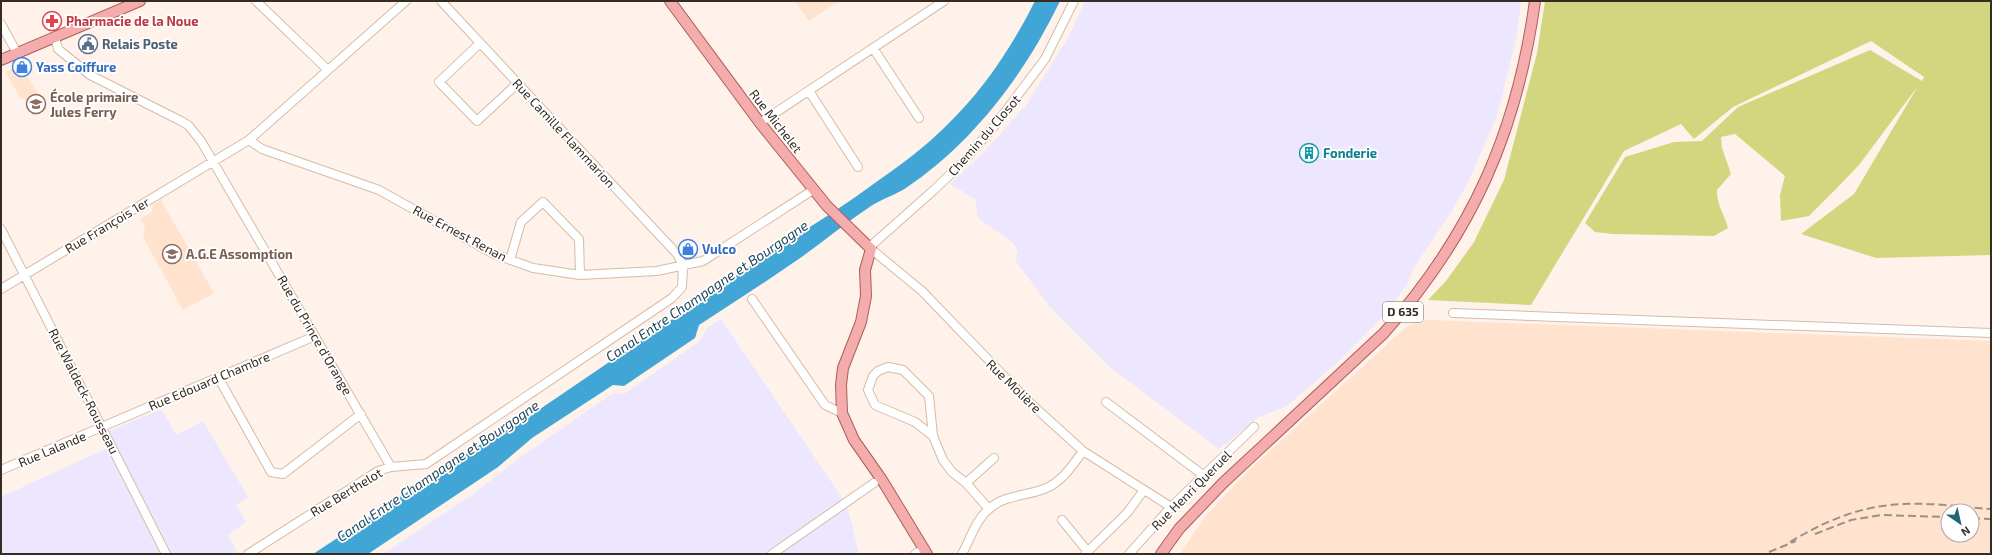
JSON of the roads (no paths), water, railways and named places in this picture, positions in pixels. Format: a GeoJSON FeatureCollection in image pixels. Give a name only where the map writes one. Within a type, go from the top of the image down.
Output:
{"type":"FeatureCollection","features":[{"type":"Feature","properties":{"kind":"main road"},"geometry":{"type":"LineString","coordinates":[[1,60],[140,1]]}},
{"type":"Feature","properties":{"kind":"main road","name":"Rue Michelet"},"geometry":{"type":"LineString","coordinates":[[670,1],[760,123],[814,190],[851,232],[871,249]]}},
{"type":"Feature","properties":{"kind":"main road","name":"D 635"},"geometry":{"type":"LineString","coordinates":[[1161,554],[1179,529],[1218,489],[1384,333],[1406,309],[1438,266],[1474,206],[1501,146],[1519,90],[1527,55],[1535,1]]}},
{"type":"Feature","properties":{"kind":"main road"},"geometry":{"type":"LineString","coordinates":[[871,249],[865,270],[866,296],[861,322],[843,368],[841,385],[842,413],[854,440],[882,480],[922,552]]}},
{"type":"Feature","properties":{"kind":"street"},"geometry":{"type":"LineString","coordinates":[[256,1],[328,70]]}},
{"type":"Feature","properties":{"kind":"street"},"geometry":{"type":"LineString","coordinates":[[249,140],[406,1]]}},
{"type":"Feature","properties":{"kind":"street","name":"Rue Camille Flammarion"},"geometry":{"type":"LineString","coordinates":[[441,1],[678,255],[683,267]]}},
{"type":"Feature","properties":{"kind":"street"},"geometry":{"type":"LineString","coordinates":[[760,123],[944,1]]}},
{"type":"Feature","properties":{"kind":"street","name":"Chemin du Closot"},"geometry":{"type":"LineString","coordinates":[[871,249],[873,244],[962,163],[996,124],[1045,59],[1074,1]]}},
{"type":"Feature","properties":{"kind":"street"},"geometry":{"type":"LineString","coordinates":[[1,24],[17,53]]}},
{"type":"Feature","properties":{"kind":"street","name":"Rue du Prince d'Orange"},"geometry":{"type":"LineString","coordinates":[[55,37],[58,48],[90,75],[188,125],[214,161],[391,467]]}},
{"type":"Feature","properties":{"kind":"street"},"geometry":{"type":"LineString","coordinates":[[480,43],[439,82],[477,121],[518,83]]}},
{"type":"Feature","properties":{"kind":"street"},"geometry":{"type":"LineString","coordinates":[[873,48],[919,118]]}},
{"type":"Feature","properties":{"kind":"street"},"geometry":{"type":"LineString","coordinates":[[809,91],[858,167]]}},
{"type":"Feature","properties":{"kind":"street","name":"Rue François 1er"},"geometry":{"type":"LineString","coordinates":[[1,289],[249,140]]}},
{"type":"Feature","properties":{"kind":"street","name":"Rue Ernest Renan"},"geometry":{"type":"LineString","coordinates":[[249,140],[262,149],[379,190],[494,254],[533,268],[580,275],[657,271],[683,267]]}},
{"type":"Feature","properties":{"kind":"street"},"geometry":{"type":"LineString","coordinates":[[683,267],[709,259],[814,190]]}},
{"type":"Feature","properties":{"kind":"street"},"geometry":{"type":"LineString","coordinates":[[510,260],[521,222],[542,202],[579,239],[580,275]]}},
{"type":"Feature","properties":{"kind":"street","name":"Rue Waldeck-Rousseau"},"geometry":{"type":"LineString","coordinates":[[1,229],[166,554]]}},
{"type":"Feature","properties":{"kind":"street","name":"Rue Molière"},"geometry":{"type":"LineString","coordinates":[[871,249],[922,291],[1029,402],[1083,451],[1171,507]]}},
{"type":"Feature","properties":{"kind":"street","name":"Rue Berthelot"},"geometry":{"type":"LineString","coordinates":[[248,554],[378,471],[391,467],[426,464],[578,363],[678,294],[682,287],[683,267]]}},
{"type":"Feature","properties":{"kind":"street"},"geometry":{"type":"LineString","coordinates":[[752,299],[825,405],[842,413]]}},
{"type":"Feature","properties":{"kind":"street"},"geometry":{"type":"LineString","coordinates":[[1453,313],[1991,333]]}},
{"type":"Feature","properties":{"kind":"street","name":"Rue Edouard Chambre"},"geometry":{"type":"LineString","coordinates":[[102,427],[315,336]]}},
{"type":"Feature","properties":{"kind":"street"},"geometry":{"type":"LineString","coordinates":[[933,436],[915,422],[875,405],[868,390],[869,383],[878,371],[888,366],[903,370],[929,396],[930,419],[933,436],[943,460],[952,472],[966,483],[989,509]]}},
{"type":"Feature","properties":{"kind":"street"},"geometry":{"type":"LineString","coordinates":[[218,377],[272,472],[283,474],[361,414]]}},
{"type":"Feature","properties":{"kind":"street"},"geometry":{"type":"LineString","coordinates":[[1106,402],[1203,475]]}},
{"type":"Feature","properties":{"kind":"street","name":"Rue Lalande"},"geometry":{"type":"LineString","coordinates":[[1,470],[102,427]]}},
{"type":"Feature","properties":{"kind":"street","name":"Rue Henri Queruel"},"geometry":{"type":"LineString","coordinates":[[1129,554],[1171,507],[1254,427]]}},
{"type":"Feature","properties":{"kind":"street"},"geometry":{"type":"LineString","coordinates":[[962,554],[980,520],[989,509],[1010,498],[1046,488],[1070,468],[1083,451]]}},
{"type":"Feature","properties":{"kind":"street"},"geometry":{"type":"LineString","coordinates":[[966,483],[994,458]]}},
{"type":"Feature","properties":{"kind":"street"},"geometry":{"type":"LineString","coordinates":[[772,554],[874,483]]}},
{"type":"Feature","properties":{"kind":"street"},"geometry":{"type":"LineString","coordinates":[[1062,520],[1086,553],[1127,513],[1144,490]]}},
{"type":"Feature","properties":{"kind":"water"},"geometry":{"type":"Polygon","coordinates":[[[1035,1],[1060,1],[1031,55],[995,105],[975,128],[930,170],[906,188],[871,206],[853,218],[790,265],[699,325],[695,338],[624,386],[613,385],[532,438],[498,467],[368,554],[313,554],[484,442],[521,422],[787,241],[845,204],[905,161],[937,134],[972,99],[996,68],[1017,35],[1035,1]]]}},
{"type":"Feature","properties":{"kind":"railway"},"geometry":{"type":"LineString","coordinates":[[1790,542],[1838,518],[1876,507],[1914,504],[1991,509]]}},
{"type":"Feature","properties":{"kind":"railway"},"geometry":{"type":"LineString","coordinates":[[1815,534],[1851,520],[1881,515],[1940,517]]}},
{"type":"Feature","properties":{"kind":"railway"},"geometry":{"type":"LineString","coordinates":[[1980,518],[1991,519]]}},
{"type":"Feature","properties":{"kind":"railway"},"geometry":{"type":"LineString","coordinates":[[1769,552],[1796,541]]}},
{"type":"Feature","properties":{"kind":"place","name":"Pharmacie de la Noue"},"geometry":{"type":"Point","coordinates":[52,21]}},
{"type":"Feature","properties":{"kind":"place","name":"Relais Poste"},"geometry":{"type":"Point","coordinates":[88,44]}},
{"type":"Feature","properties":{"kind":"place","name":"Yass Coiffure"},"geometry":{"type":"Point","coordinates":[22,67]}},
{"type":"Feature","properties":{"kind":"place","name":"École primaire Jules Ferry"},"geometry":{"type":"Point","coordinates":[36,104]}},
{"type":"Feature","properties":{"kind":"place","name":"Fonderie"},"geometry":{"type":"Point","coordinates":[1309,153]}},
{"type":"Feature","properties":{"kind":"place","name":"Vulco"},"geometry":{"type":"Point","coordinates":[688,249]}},
{"type":"Feature","properties":{"kind":"place","name":"A.G.E Assomption"},"geometry":{"type":"Point","coordinates":[172,254]}},
{"type":"Feature","properties":{"kind":"water label","name":"Canal Entre Champagne et Bourgogne"},"geometry":{"type":"Point","coordinates":[707,291]}},
{"type":"Feature","properties":{"kind":"water label","name":"Canal Entre Champagne et Bourgogne"},"geometry":{"type":"Point","coordinates":[438,471]}}]}
